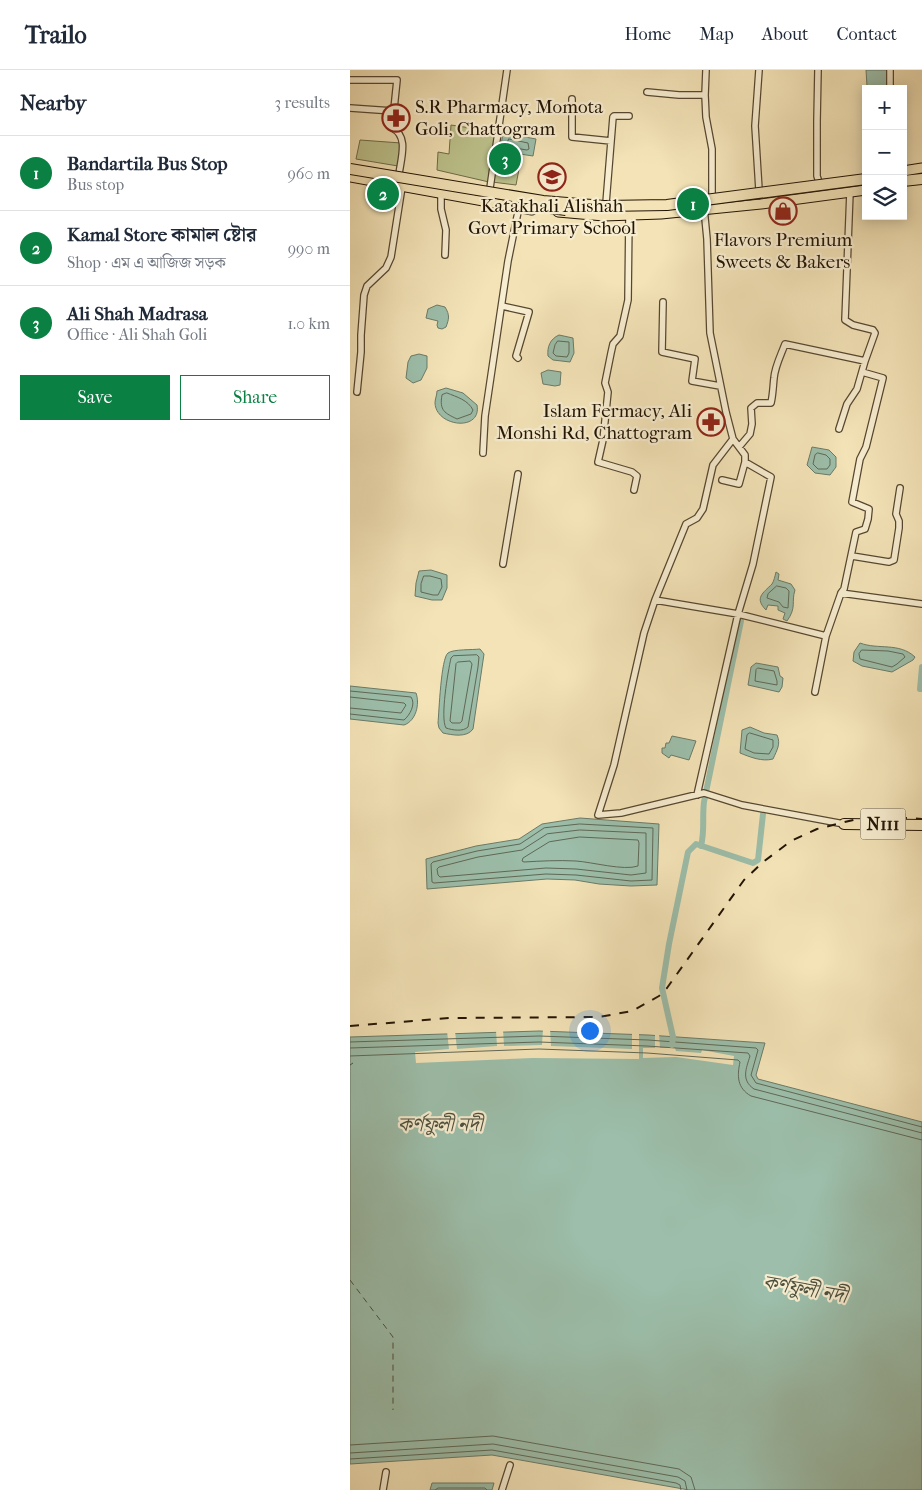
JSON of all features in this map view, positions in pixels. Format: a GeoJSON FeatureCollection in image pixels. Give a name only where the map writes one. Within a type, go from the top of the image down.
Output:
{"type":"FeatureCollection","features":[{"type":"Feature","properties":{"kind":"highway"},"geometry":{"type":"LineString","coordinates":[[350,167],[542,201],[604,206],[667,205],[862,179]]}},
{"type":"Feature","properties":{"kind":"highway"},"geometry":{"type":"LineString","coordinates":[[907,173],[922,173]]}},
{"type":"Feature","properties":{"kind":"highway"},"geometry":{"type":"LineString","coordinates":[[350,176],[542,208],[605,212],[667,211],[862,188]]}},
{"type":"Feature","properties":{"kind":"highway"},"geometry":{"type":"LineString","coordinates":[[907,183],[922,181]]}},
{"type":"Feature","properties":{"kind":"highway","name":"N111"},"geometry":{"type":"LineString","coordinates":[[844,824],[922,825]]}},
{"type":"Feature","properties":{"kind":"main road"},"geometry":{"type":"LineString","coordinates":[[350,167],[543,197],[606,203],[702,198],[819,182],[862,178]]}},
{"type":"Feature","properties":{"kind":"main road"},"geometry":{"type":"LineString","coordinates":[[907,172],[922,168]]}},
{"type":"Feature","properties":{"kind":"main road"},"geometry":{"type":"LineString","coordinates":[[350,176],[541,211],[604,216],[704,211],[862,189]]}},
{"type":"Feature","properties":{"kind":"street"},"geometry":{"type":"LineString","coordinates":[[490,188],[507,70]]}},
{"type":"Feature","properties":{"kind":"street"},"geometry":{"type":"LineString","coordinates":[[706,70],[706,117],[712,149],[712,196]]}},
{"type":"Feature","properties":{"kind":"street"},"geometry":{"type":"LineString","coordinates":[[759,70],[755,126],[759,190]]}},
{"type":"Feature","properties":{"kind":"street"},"geometry":{"type":"LineString","coordinates":[[818,70],[816,121],[817,176],[819,182]]}},
{"type":"Feature","properties":{"kind":"street"},"geometry":{"type":"LineString","coordinates":[[890,70],[890,85]]}},
{"type":"Feature","properties":{"kind":"street"},"geometry":{"type":"LineString","coordinates":[[350,80],[397,80],[392,128],[399,131],[403,138],[399,174]]}},
{"type":"Feature","properties":{"kind":"street"},"geometry":{"type":"LineString","coordinates":[[647,92],[705,95]]}},
{"type":"Feature","properties":{"kind":"street"},"geometry":{"type":"LineString","coordinates":[[572,99],[572,136],[611,141]]}},
{"type":"Feature","properties":{"kind":"street"},"geometry":{"type":"LineString","coordinates":[[350,108],[393,111]]}},
{"type":"Feature","properties":{"kind":"street"},"geometry":{"type":"LineString","coordinates":[[606,203],[613,116],[629,116]]}},
{"type":"Feature","properties":{"kind":"street"},"geometry":{"type":"LineString","coordinates":[[357,392],[364,295],[367,286],[386,268],[391,257],[402,187]]}},
{"type":"Feature","properties":{"kind":"street"},"geometry":{"type":"LineString","coordinates":[[839,429],[847,404],[856,389],[875,333],[873,330],[854,325],[846,320],[850,192]]}},
{"type":"Feature","properties":{"kind":"street"},"geometry":{"type":"LineString","coordinates":[[441,194],[441,209],[446,230],[445,255]]}},
{"type":"Feature","properties":{"kind":"street"},"geometry":{"type":"LineString","coordinates":[[702,198],[707,239],[710,333],[733,439],[745,455],[740,484],[722,480]]}},
{"type":"Feature","properties":{"kind":"street"},"geometry":{"type":"LineString","coordinates":[[483,454],[485,416],[518,207]]}},
{"type":"Feature","properties":{"kind":"street"},"geometry":{"type":"LineString","coordinates":[[629,216],[628,300],[620,336],[613,344],[610,353],[605,383],[608,391],[603,440],[598,462],[636,474],[634,490]]}},
{"type":"Feature","properties":{"kind":"street"},"geometry":{"type":"LineString","coordinates":[[663,302],[662,352],[695,359],[692,381],[720,386]]}},
{"type":"Feature","properties":{"kind":"street"},"geometry":{"type":"LineString","coordinates":[[502,306],[528,312],[516,356],[518,358]]}},
{"type":"Feature","properties":{"kind":"street"},"geometry":{"type":"LineString","coordinates":[[739,447],[750,434],[752,424],[751,408],[757,403],[771,402],[775,370],[785,344],[865,361]]}},
{"type":"Feature","properties":{"kind":"street"},"geometry":{"type":"LineString","coordinates":[[814,692],[826,636],[844,589],[856,532],[865,529],[868,519],[869,509],[852,502],[852,495],[883,378],[862,372]]}},
{"type":"Feature","properties":{"kind":"street"},"geometry":{"type":"LineString","coordinates":[[733,439],[713,465],[703,509],[697,518],[686,524],[655,600],[638,656],[614,765],[598,815],[621,813],[706,793],[742,805],[844,824]]}},
{"type":"Feature","properties":{"kind":"street"},"geometry":{"type":"LineString","coordinates":[[697,795],[738,614],[753,564],[771,477],[745,462]]}},
{"type":"Feature","properties":{"kind":"street"},"geometry":{"type":"LineString","coordinates":[[503,564],[518,474]]}},
{"type":"Feature","properties":{"kind":"street"},"geometry":{"type":"LineString","coordinates":[[852,556],[889,562],[894,560],[899,528],[896,514],[900,488]]}},
{"type":"Feature","properties":{"kind":"street"},"geometry":{"type":"LineString","coordinates":[[842,593],[922,604]]}},
{"type":"Feature","properties":{"kind":"street"},"geometry":{"type":"LineString","coordinates":[[655,600],[738,614],[826,636]]}},
{"type":"Feature","properties":{"kind":"street"},"geometry":{"type":"LineString","coordinates":[[502,1490],[510,1465]]}},
{"type":"Feature","properties":{"kind":"street"},"geometry":{"type":"LineString","coordinates":[[383,1490],[386,1472]]}},
{"type":"Feature","properties":{"kind":"green space"},"geometry":{"type":"Polygon","coordinates":[[[451,125],[477,129],[478,132],[496,136],[489,182],[437,170],[438,152],[449,154],[451,125]]]}},
{"type":"Feature","properties":{"kind":"green space"},"geometry":{"type":"Polygon","coordinates":[[[360,140],[401,143],[398,166],[356,159],[360,140]]]}},
{"type":"Feature","properties":{"kind":"green space"},"geometry":{"type":"Polygon","coordinates":[[[495,164],[519,169],[516,185],[492,182],[495,164]]]}},
{"type":"Feature","properties":{"kind":"water"},"geometry":{"type":"Polygon","coordinates":[[[866,70],[888,70],[886,85],[867,85],[866,70]]]}},
{"type":"Feature","properties":{"kind":"water"},"geometry":{"type":"Polygon","coordinates":[[[503,133],[536,139],[533,156],[500,151],[503,133]]]}},
{"type":"Feature","properties":{"kind":"water"},"geometry":{"type":"Polygon","coordinates":[[[437,305],[445,307],[448,315],[446,327],[442,329],[438,328],[438,321],[426,318],[428,309],[437,305]]]}},
{"type":"Feature","properties":{"kind":"water"},"geometry":{"type":"Polygon","coordinates":[[[559,335],[573,338],[574,353],[570,362],[553,360],[548,356],[550,344],[559,335]]]}},
{"type":"Feature","properties":{"kind":"water"},"geometry":{"type":"Polygon","coordinates":[[[419,354],[427,356],[427,368],[421,380],[413,383],[406,378],[408,362],[411,356],[419,354]]]}},
{"type":"Feature","properties":{"kind":"water"},"geometry":{"type":"Polygon","coordinates":[[[548,370],[561,372],[560,385],[543,384],[541,373],[548,370]]]}},
{"type":"Feature","properties":{"kind":"water"},"geometry":{"type":"Polygon","coordinates":[[[446,388],[463,393],[477,405],[477,414],[473,419],[466,423],[458,423],[443,417],[437,411],[435,403],[437,391],[446,388]]]}},
{"type":"Feature","properties":{"kind":"water"},"geometry":{"type":"Polygon","coordinates":[[[812,447],[829,450],[836,457],[836,467],[830,475],[815,473],[807,465],[812,447]]]}},
{"type":"Feature","properties":{"kind":"water"},"geometry":{"type":"Polygon","coordinates":[[[431,570],[447,575],[447,588],[442,600],[415,596],[419,571],[431,570]]]}},
{"type":"Feature","properties":{"kind":"water"},"geometry":{"type":"Polygon","coordinates":[[[776,572],[779,574],[778,580],[791,584],[795,590],[793,608],[787,621],[783,619],[785,613],[778,610],[778,606],[768,605],[766,610],[762,606],[760,599],[772,584],[776,572]]]}},
{"type":"Feature","properties":{"kind":"water"},"geometry":{"type":"Polygon","coordinates":[[[860,643],[902,649],[915,657],[892,672],[862,666],[853,661],[854,652],[860,643]]]}},
{"type":"Feature","properties":{"kind":"water"},"geometry":{"type":"Polygon","coordinates":[[[480,649],[484,654],[473,729],[463,735],[443,733],[438,723],[442,674],[446,657],[448,653],[454,651],[480,649]]]}},
{"type":"Feature","properties":{"kind":"water"},"geometry":{"type":"Polygon","coordinates":[[[756,663],[778,667],[780,676],[783,678],[782,687],[779,692],[748,685],[751,667],[756,663]]]}},
{"type":"Feature","properties":{"kind":"water"},"geometry":{"type":"Polygon","coordinates":[[[350,686],[416,693],[416,712],[412,720],[404,725],[350,719],[350,686]]]}},
{"type":"Feature","properties":{"kind":"water"},"geometry":{"type":"Polygon","coordinates":[[[750,727],[764,733],[777,735],[779,744],[773,759],[760,759],[740,753],[742,730],[750,727]]]}},
{"type":"Feature","properties":{"kind":"water"},"geometry":{"type":"Polygon","coordinates":[[[672,736],[696,741],[689,760],[671,755],[669,758],[662,753],[662,748],[665,748],[666,743],[669,743],[672,736]]]}},
{"type":"Feature","properties":{"kind":"water"},"geometry":{"type":"Polygon","coordinates":[[[580,818],[659,824],[657,885],[631,886],[547,879],[427,889],[426,859],[476,846],[519,839],[542,824],[580,818]]]}},
{"type":"Feature","properties":{"kind":"water","name":"কর্ণফুলী নদী"},"geometry":{"type":"Polygon","coordinates":[[[539,1031],[648,1035],[765,1043],[756,1075],[758,1079],[922,1122],[922,1490],[689,1490],[492,1455],[350,1464],[350,1037],[539,1031]]]}},
{"type":"Feature","properties":{"kind":"water"},"geometry":{"type":"Polygon","coordinates":[[[432,1483],[494,1483],[492,1490],[430,1490],[432,1483]]]}},
{"type":"Feature","properties":{"kind":"pier"},"geometry":{"type":"Polygon","coordinates":[[[550,1028],[551,1046],[632,1049],[632,1031],[639,1032],[639,1059],[533,1058],[416,1063],[415,1052],[449,1049],[447,1031],[455,1031],[457,1049],[497,1046],[496,1030],[503,1029],[504,1046],[542,1045],[543,1029],[550,1028]]]}},
{"type":"Feature","properties":{"kind":"pier"},"geometry":{"type":"Polygon","coordinates":[[[655,1033],[659,1033],[660,1048],[675,1048],[676,1051],[701,1053],[702,1050],[734,1056],[733,1065],[676,1057],[643,1058],[643,1048],[655,1048],[655,1033]]]}},
{"type":"Feature","properties":{"kind":"waterway"},"geometry":{"type":"LineString","coordinates":[[701,846],[704,802],[741,621]]}},
{"type":"Feature","properties":{"kind":"waterway"},"geometry":{"type":"LineString","coordinates":[[922,667],[920,689],[922,689]]}},
{"type":"Feature","properties":{"kind":"waterway"},"geometry":{"type":"LineString","coordinates":[[672,1045],[673,1037],[662,988],[688,852],[696,844],[753,863],[758,860],[763,814]]}},
{"type":"Feature","properties":{"kind":"ferry route"},"geometry":{"type":"LineString","coordinates":[[350,1280],[393,1337],[393,1410]]}},
{"type":"Feature","properties":{"kind":"railway"},"geometry":{"type":"LineString","coordinates":[[350,1026],[450,1018],[599,1017],[632,1011],[659,996],[667,988],[744,880],[763,862],[791,841],[817,829],[861,818],[875,816],[922,819]]}},
{"type":"Feature","properties":{"kind":"place","name":"S.R Pharmacy, Momota Goli, Chattogram"},"geometry":{"type":"Point","coordinates":[396,118]}},
{"type":"Feature","properties":{"kind":"place","name":"Ali Shah Madrasa"},"geometry":{"type":"Point","coordinates":[505,159]}},
{"type":"Feature","properties":{"kind":"place","name":"Katakhali Alishah Govt Primary School"},"geometry":{"type":"Point","coordinates":[552,177]}},
{"type":"Feature","properties":{"kind":"place","name":"Kamal Store কামাল ষ্টোর"},"geometry":{"type":"Point","coordinates":[383,194]}},
{"type":"Feature","properties":{"kind":"place","name":"Bandartila Bus Stop"},"geometry":{"type":"Point","coordinates":[693,204]}},
{"type":"Feature","properties":{"kind":"place","name":"Flavors Premium Sweets & Bakers"},"geometry":{"type":"Point","coordinates":[783,211]}},
{"type":"Feature","properties":{"kind":"place","name":"Islam Fermacy, Ali Monshi Rd, Chattogram"},"geometry":{"type":"Point","coordinates":[711,422]}}]}
